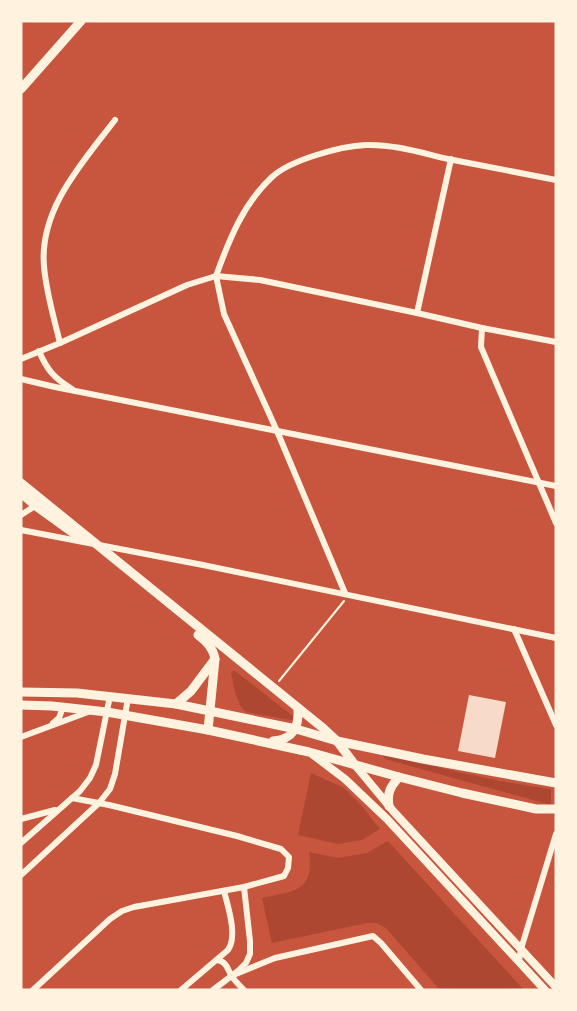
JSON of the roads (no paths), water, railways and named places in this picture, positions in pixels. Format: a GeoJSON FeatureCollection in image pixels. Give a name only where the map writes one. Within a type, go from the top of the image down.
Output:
{"type":"FeatureCollection","features":[{"type":"Feature","properties":{"kind":"main road"},"geometry":{"type":"LineString","coordinates":[[21,89],[81,21]]}},
{"type":"Feature","properties":{"kind":"main road"},"geometry":{"type":"LineString","coordinates":[[21,483],[40,503],[207,642],[214,652],[215,659],[208,730]]}},
{"type":"Feature","properties":{"kind":"main road"},"geometry":{"type":"LineString","coordinates":[[21,493],[40,503],[98,544],[337,741],[390,806],[556,987]]}},
{"type":"Feature","properties":{"kind":"main road"},"geometry":{"type":"LineString","coordinates":[[176,704],[191,691],[215,659]]}},
{"type":"Feature","properties":{"kind":"main road"},"geometry":{"type":"LineString","coordinates":[[21,692],[77,693],[176,704],[423,759],[556,783]]}},
{"type":"Feature","properties":{"kind":"main road"},"geometry":{"type":"LineString","coordinates":[[21,705],[107,712],[208,730],[309,752],[399,777],[536,809],[556,809]]}},
{"type":"Feature","properties":{"kind":"main road"},"geometry":{"type":"LineString","coordinates":[[267,742],[282,740],[296,729],[298,708]]}},
{"type":"Feature","properties":{"kind":"main road"},"geometry":{"type":"LineString","coordinates":[[309,752],[345,779],[387,819],[545,990]]}},
{"type":"Feature","properties":{"kind":"main road"},"geometry":{"type":"LineString","coordinates":[[390,806],[388,794],[399,777]]}},
{"type":"Feature","properties":{"kind":"street"},"geometry":{"type":"LineString","coordinates":[[60,343],[49,299],[44,264],[46,234],[55,207],[78,170],[115,120]]}},
{"type":"Feature","properties":{"kind":"street"},"geometry":{"type":"LineString","coordinates":[[347,594],[224,314],[216,276],[238,221],[249,203],[280,171],[295,163],[339,148],[367,144],[395,147],[556,180]]}},
{"type":"Feature","properties":{"kind":"street"},"geometry":{"type":"LineString","coordinates":[[417,313],[451,159]]}},
{"type":"Feature","properties":{"kind":"street"},"geometry":{"type":"LineString","coordinates":[[21,359],[187,285],[216,276],[260,280],[556,342]]}},
{"type":"Feature","properties":{"kind":"street"},"geometry":{"type":"LineString","coordinates":[[482,328],[481,347],[556,523]]}},
{"type":"Feature","properties":{"kind":"street"},"geometry":{"type":"LineString","coordinates":[[39,351],[49,371],[75,391]]}},
{"type":"Feature","properties":{"kind":"street"},"geometry":{"type":"LineString","coordinates":[[21,379],[319,441],[556,486]]}},
{"type":"Feature","properties":{"kind":"street"},"geometry":{"type":"LineString","coordinates":[[21,515],[40,503]]}},
{"type":"Feature","properties":{"kind":"street"},"geometry":{"type":"LineString","coordinates":[[21,530],[556,638]]}},
{"type":"Feature","properties":{"kind":"street"},"geometry":{"type":"LineString","coordinates":[[514,629],[556,725]]}},
{"type":"Feature","properties":{"kind":"street"},"geometry":{"type":"LineString","coordinates":[[21,843],[72,798],[90,778],[96,765],[110,696]]}},
{"type":"Feature","properties":{"kind":"street"},"geometry":{"type":"LineString","coordinates":[[21,875],[99,803],[110,789],[115,774],[128,698]]}},
{"type":"Feature","properties":{"kind":"street"},"geometry":{"type":"LineString","coordinates":[[48,727],[59,718],[63,707]]}},
{"type":"Feature","properties":{"kind":"street"},"geometry":{"type":"LineString","coordinates":[[21,737],[92,710]]}},
{"type":"Feature","properties":{"kind":"street"},"geometry":{"type":"LineString","coordinates":[[33,990],[110,919],[122,911],[244,887],[284,876],[288,868],[289,857],[282,849],[237,836],[72,798]]}},
{"type":"Feature","properties":{"kind":"street"},"geometry":{"type":"LineString","coordinates":[[21,819],[58,809]]}},
{"type":"Feature","properties":{"kind":"street"},"geometry":{"type":"LineString","coordinates":[[519,961],[556,834]]}},
{"type":"Feature","properties":{"kind":"street"},"geometry":{"type":"LineString","coordinates":[[213,990],[246,963],[250,954],[244,887]]}},
{"type":"Feature","properties":{"kind":"street"},"geometry":{"type":"LineString","coordinates":[[181,990],[217,960],[232,944],[233,934],[224,891]]}},
{"type":"Feature","properties":{"kind":"street"},"geometry":{"type":"LineString","coordinates":[[231,976],[275,958],[373,936],[421,990]]}},
{"type":"Feature","properties":{"kind":"street"},"geometry":{"type":"LineString","coordinates":[[217,960],[226,963],[231,976],[244,990]]}}]}
